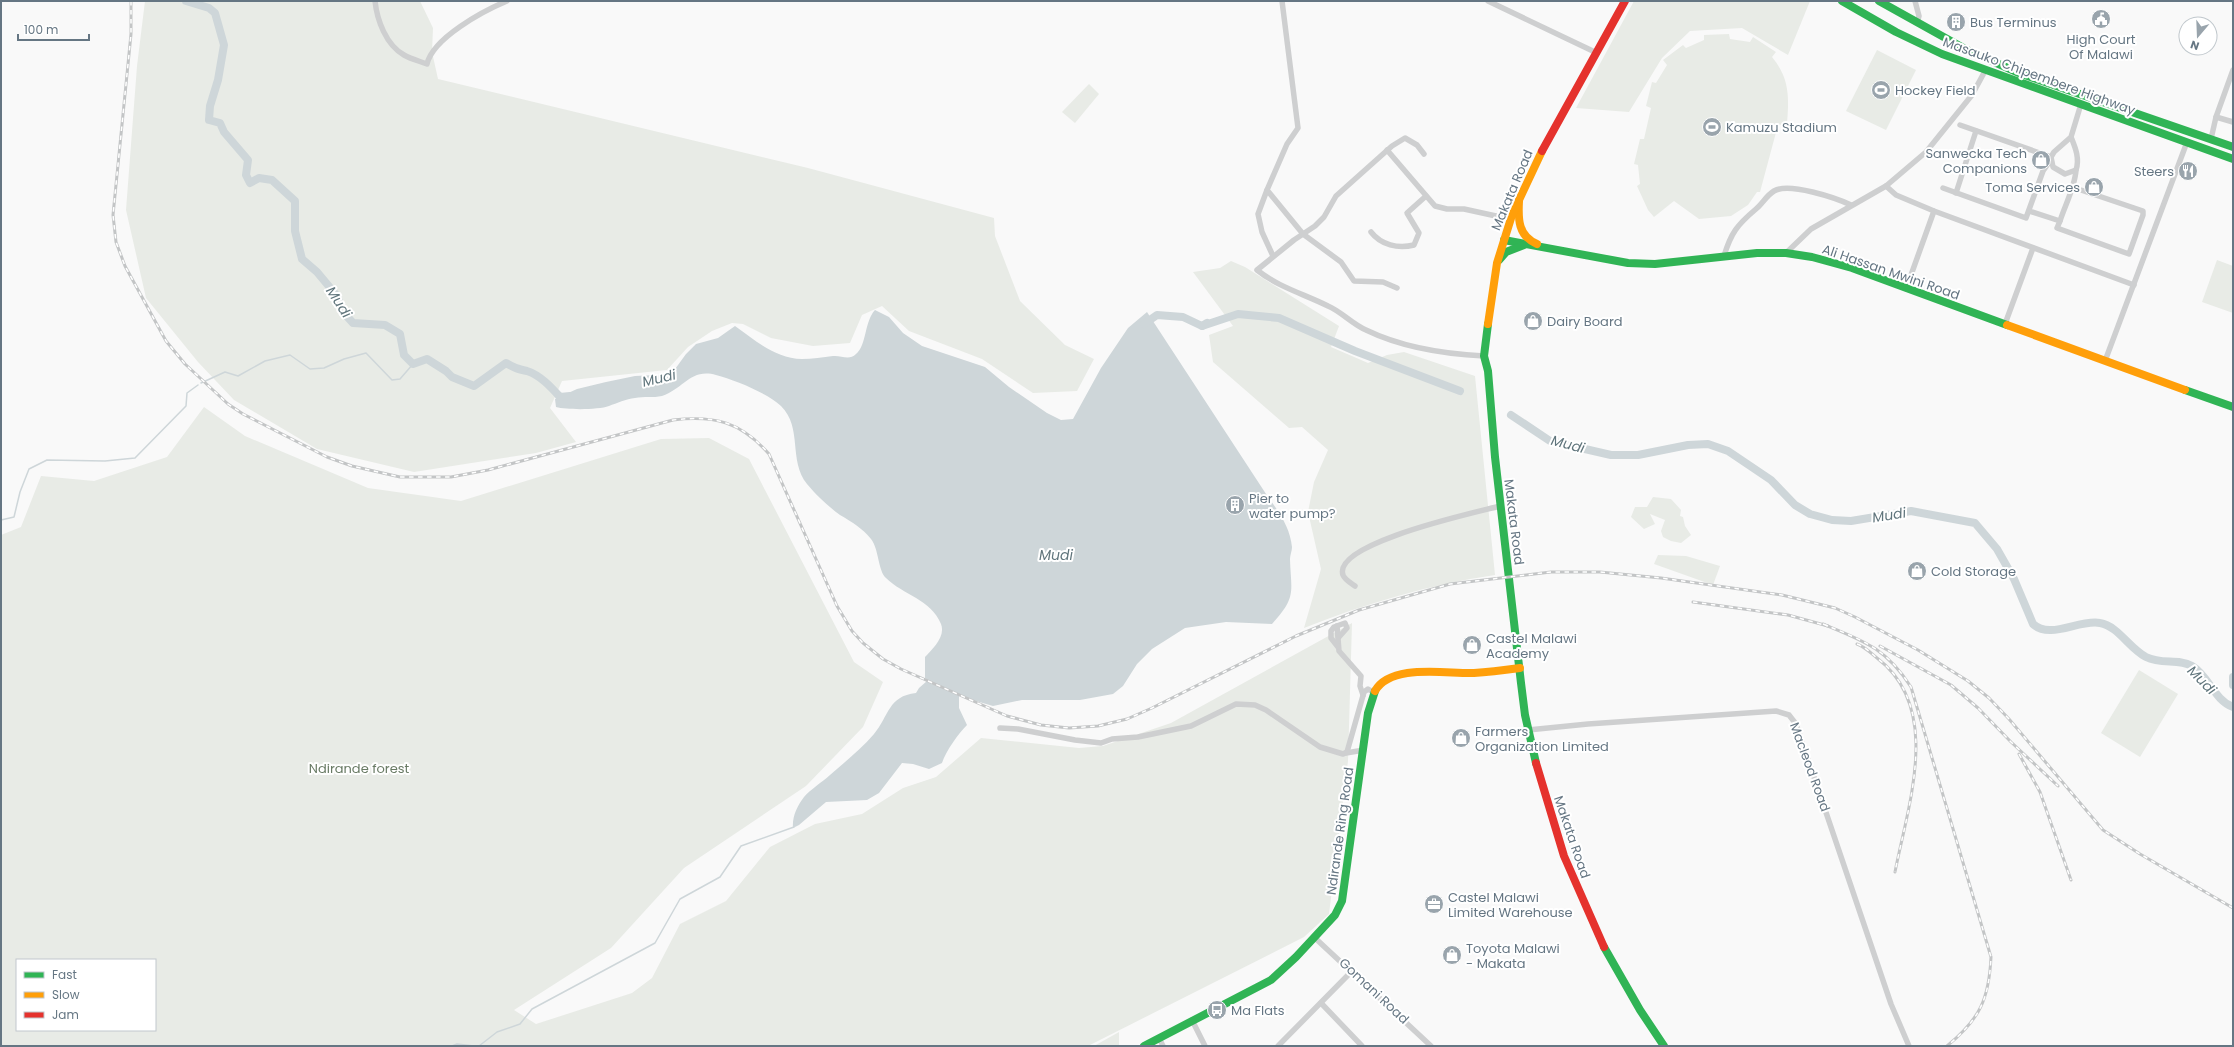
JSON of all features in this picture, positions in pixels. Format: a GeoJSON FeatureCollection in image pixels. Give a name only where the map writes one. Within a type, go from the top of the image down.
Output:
{"type":"FeatureCollection","features":[{"type":"Feature","properties":{"kind":"main road","name":"Makata Road"},"geometry":{"type":"LineString","coordinates":[[1625,1],[1538,158],[1512,215],[1497,263],[1484,356],[1488,371],[1490,416],[1500,506],[1528,730],[1547,806],[1584,906],[1620,977],[1664,1046]]}},
{"type":"Feature","properties":{"kind":"main road","name":"Masauko Chipembere Highway"},"geometry":{"type":"LineString","coordinates":[[1842,1],[1896,32],[1985,71],[2233,159]]}},
{"type":"Feature","properties":{"kind":"main road","name":"Masauko Chipembere Highway"},"geometry":{"type":"LineString","coordinates":[[1879,1],[1968,50],[2019,73],[2233,147]]}},
{"type":"Feature","properties":{"kind":"main road"},"geometry":{"type":"LineString","coordinates":[[1896,32],[1914,21]]}},
{"type":"Feature","properties":{"kind":"main road"},"geometry":{"type":"LineString","coordinates":[[1519,198],[1518,221],[1520,230],[1531,242],[1544,246]]}},
{"type":"Feature","properties":{"kind":"main road","name":"Ali Hassan Mwini Road"},"geometry":{"type":"LineString","coordinates":[[1504,240],[1529,245],[1544,246],[1554,250],[1628,263],[1655,264],[1724,256],[1786,252],[1812,257],[1852,268],[2105,362],[2233,407]]}},
{"type":"Feature","properties":{"kind":"main road"},"geometry":{"type":"LineString","coordinates":[[1497,263],[1506,252],[1529,245]]}},
{"type":"Feature","properties":{"kind":"main road"},"geometry":{"type":"LineString","coordinates":[[1373,692],[1383,681],[1402,674],[1469,673],[1520,668]]}},
{"type":"Feature","properties":{"kind":"main road","name":"Ndirande Ring Road"},"geometry":{"type":"LineString","coordinates":[[1144,1046],[1192,1020],[1247,994],[1271,980],[1315,938],[1335,915],[1342,901],[1373,692]]}},
{"type":"Feature","properties":{"kind":"street"},"geometry":{"type":"LineString","coordinates":[[375,1],[381,25],[394,45],[403,54],[427,64],[432,52],[447,37],[477,16],[507,1]]}},
{"type":"Feature","properties":{"kind":"street"},"geometry":{"type":"LineString","coordinates":[[1273,256],[1262,232],[1258,214],[1287,144],[1298,128],[1282,1]]}},
{"type":"Feature","properties":{"kind":"street"},"geometry":{"type":"LineString","coordinates":[[1488,1],[1597,53]]}},
{"type":"Feature","properties":{"kind":"street"},"geometry":{"type":"LineString","coordinates":[[1914,21],[1919,16],[1916,1]]}},
{"type":"Feature","properties":{"kind":"street"},"geometry":{"type":"LineString","coordinates":[[2211,139],[2216,117],[2233,70]]}},
{"type":"Feature","properties":{"kind":"street"},"geometry":{"type":"LineString","coordinates":[[1786,252],[1811,229],[1886,186],[1926,152],[1972,95],[1985,71]]}},
{"type":"Feature","properties":{"kind":"street"},"geometry":{"type":"LineString","coordinates":[[1942,188],[2024,218],[2028,217],[2043,171],[2054,152],[2071,137],[2081,104]]}},
{"type":"Feature","properties":{"kind":"street"},"geometry":{"type":"LineString","coordinates":[[2216,117],[2233,122]]}},
{"type":"Feature","properties":{"kind":"street"},"geometry":{"type":"LineString","coordinates":[[1960,125],[2050,159],[2056,171],[2066,174],[2076,170]]}},
{"type":"Feature","properties":{"kind":"street"},"geometry":{"type":"LineString","coordinates":[[1956,193],[1976,131]]}},
{"type":"Feature","properties":{"kind":"street"},"geometry":{"type":"LineString","coordinates":[[2071,137],[2078,159],[2072,187],[2057,228],[2061,231],[2129,254],[2143,216],[2143,211],[2072,187]]}},
{"type":"Feature","properties":{"kind":"street"},"geometry":{"type":"LineString","coordinates":[[1424,154],[1417,145],[1405,138],[1387,150],[1336,196],[1320,222],[1273,256],[1257,270],[1269,280],[1329,306],[1365,330],[1382,337],[1433,352],[1484,356]]}},
{"type":"Feature","properties":{"kind":"street"},"geometry":{"type":"LineString","coordinates":[[2105,362],[2187,142]]}},
{"type":"Feature","properties":{"kind":"street"},"geometry":{"type":"LineString","coordinates":[[1387,150],[1435,206],[1447,209],[1464,209],[1496,216],[1512,215]]}},
{"type":"Feature","properties":{"kind":"street"},"geometry":{"type":"LineString","coordinates":[[1886,186],[1896,195],[1934,211],[2134,285]]}},
{"type":"Feature","properties":{"kind":"street"},"geometry":{"type":"LineString","coordinates":[[1724,256],[1731,235],[1741,221],[1774,191],[1792,189],[1821,194],[1852,205]]}},
{"type":"Feature","properties":{"kind":"street"},"geometry":{"type":"LineString","coordinates":[[1267,190],[1303,234],[1341,262],[1354,282],[1383,282],[1397,288]]}},
{"type":"Feature","properties":{"kind":"street"},"geometry":{"type":"LineString","coordinates":[[1371,232],[1383,243],[1398,246],[1414,245],[1419,233],[1407,213],[1426,196]]}},
{"type":"Feature","properties":{"kind":"street"},"geometry":{"type":"LineString","coordinates":[[1906,289],[1934,211]]}},
{"type":"Feature","properties":{"kind":"street"},"geometry":{"type":"LineString","coordinates":[[2030,211],[2060,221]]}},
{"type":"Feature","properties":{"kind":"street"},"geometry":{"type":"LineString","coordinates":[[2005,324],[2033,248]]}},
{"type":"Feature","properties":{"kind":"street"},"geometry":{"type":"LineString","coordinates":[[1355,586],[1346,578],[1343,572],[1344,568],[1356,553],[1390,537],[1500,506]]}},
{"type":"Feature","properties":{"kind":"street"},"geometry":{"type":"LineString","coordinates":[[1339,637],[1346,630],[1347,625],[1344,623],[1331,629],[1330,633],[1343,658],[1361,676],[1360,686],[1363,696]]}},
{"type":"Feature","properties":{"kind":"street"},"geometry":{"type":"LineString","coordinates":[[1337,626],[1339,637],[1338,646]]}},
{"type":"Feature","properties":{"kind":"street"},"geometry":{"type":"LineString","coordinates":[[1346,753],[1363,696],[1368,689],[1373,692]]}},
{"type":"Feature","properties":{"kind":"street"},"geometry":{"type":"LineString","coordinates":[[1000,728],[1018,729],[1075,740],[1100,743],[1112,739],[1138,737],[1191,726],[1228,706],[1246,704],[1255,705],[1266,710],[1320,747],[1340,754],[1364,750]]}},
{"type":"Feature","properties":{"kind":"street","name":"Macleod Road"},"geometry":{"type":"LineString","coordinates":[[1528,730],[1776,711],[1789,715],[1796,724],[1891,1004],[1909,1046]]}},
{"type":"Feature","properties":{"kind":"street","name":"Gomani Road"},"geometry":{"type":"LineString","coordinates":[[1315,938],[1431,1046]]}},
{"type":"Feature","properties":{"kind":"street"},"geometry":{"type":"LineString","coordinates":[[1278,1046],[1352,971]]}},
{"type":"Feature","properties":{"kind":"street"},"geometry":{"type":"LineString","coordinates":[[1322,1003],[1362,1046]]}},
{"type":"Feature","properties":{"kind":"street"},"geometry":{"type":"LineString","coordinates":[[1192,1020],[1205,1046]]}},
{"type":"Feature","properties":{"kind":"street"},"geometry":{"type":"LineString","coordinates":[[1159,1038],[1163,1046]]}},
{"type":"Feature","properties":{"kind":"green space"},"geometry":{"type":"Polygon","coordinates":[[[145,1],[420,1],[433,28],[432,52],[438,79],[808,168],[994,218],[995,236],[1020,301],[1065,345],[1094,359],[1077,391],[1033,393],[982,359],[909,331],[882,306],[862,315],[850,343],[813,346],[771,338],[743,324],[732,323],[712,331],[688,347],[667,370],[562,381],[550,408],[576,442],[536,453],[414,472],[317,449],[234,400],[198,362],[146,298],[126,210],[137,66],[145,1]]]}},
{"type":"Feature","properties":{"kind":"green space"},"geometry":{"type":"Polygon","coordinates":[[[1634,1],[1810,1],[1788,55],[1742,28],[1690,31],[1662,58],[1629,112],[1576,108],[1634,1]]]}},
{"type":"Feature","properties":{"kind":"green space","name":"Kamuzu Stadium"},"geometry":{"type":"Polygon","coordinates":[[[1729,34],[1730,39],[1750,42],[1753,37],[1776,52],[1772,57],[1782,73],[1787,89],[1787,124],[1778,125],[1760,192],[1757,192],[1748,205],[1731,216],[1699,219],[1674,201],[1654,217],[1648,210],[1637,186],[1640,184],[1638,165],[1634,164],[1640,139],[1644,139],[1651,108],[1646,106],[1652,82],[1656,83],[1667,65],[1663,60],[1683,45],[1686,48],[1704,40],[1704,35],[1729,34]]]}},
{"type":"Feature","properties":{"kind":"green space","name":"Hockey Field"},"geometry":{"type":"Polygon","coordinates":[[[1877,50],[1916,70],[1886,130],[1846,111],[1877,50]]]}},
{"type":"Feature","properties":{"kind":"green space"},"geometry":{"type":"Polygon","coordinates":[[[1089,84],[1099,94],[1075,123],[1062,112],[1089,84]]]}},
{"type":"Feature","properties":{"kind":"green space"},"geometry":{"type":"Polygon","coordinates":[[[2217,260],[2233,266],[2233,313],[2202,302],[2217,260]]]}},
{"type":"Feature","properties":{"kind":"green space"},"geometry":{"type":"Polygon","coordinates":[[[1231,261],[1245,267],[1339,326],[1331,347],[1368,363],[1387,355],[1404,352],[1475,376],[1495,575],[1446,584],[1398,596],[1304,628],[1321,569],[1308,512],[1314,482],[1328,450],[1302,427],[1289,428],[1213,362],[1209,335],[1233,326],[1193,272],[1220,268],[1231,261]]]}},
{"type":"Feature","properties":{"kind":"green space","name":"Ndirande forest"},"geometry":{"type":"Polygon","coordinates":[[[204,407],[245,436],[368,488],[461,501],[661,439],[709,438],[749,459],[854,662],[883,682],[863,727],[806,786],[684,868],[611,948],[514,1010],[536,1024],[632,993],[652,978],[680,924],[726,901],[770,847],[815,824],[862,814],[903,788],[936,777],[981,738],[1079,748],[1103,746],[1171,723],[1352,623],[1348,761],[1329,914],[1304,937],[1088,1046],[1,1046],[1,535],[21,527],[41,476],[94,481],[167,457],[204,407]]]}},
{"type":"Feature","properties":{"kind":"green space"},"geometry":{"type":"Polygon","coordinates":[[[1653,497],[1671,499],[1681,510],[1680,516],[1683,517],[1685,526],[1691,535],[1681,543],[1671,541],[1663,537],[1661,531],[1665,520],[1650,514],[1655,524],[1644,529],[1631,517],[1635,507],[1647,507],[1653,497]]]}},
{"type":"Feature","properties":{"kind":"green space"},"geometry":{"type":"Polygon","coordinates":[[[1658,555],[1686,556],[1720,566],[1713,585],[1654,564],[1658,555]]]}},
{"type":"Feature","properties":{"kind":"green space"},"geometry":{"type":"Polygon","coordinates":[[[2139,670],[2178,694],[2140,757],[2101,733],[2139,670]]]}},
{"type":"Feature","properties":{"kind":"green space"},"geometry":{"type":"Polygon","coordinates":[[[1119,1032],[1119,1046],[1094,1046],[1119,1032]]]}},
{"type":"Feature","properties":{"kind":"water","name":"Mudi"},"geometry":{"type":"Polygon","coordinates":[[[875,310],[889,317],[903,333],[922,346],[985,367],[1009,387],[1047,413],[1061,420],[1073,419],[1101,368],[1128,328],[1147,312],[1283,520],[1289,533],[1292,547],[1290,559],[1291,594],[1286,607],[1272,624],[1226,622],[1185,628],[1152,649],[1137,664],[1123,686],[1113,694],[1080,700],[1022,700],[993,706],[959,696],[959,708],[967,725],[946,753],[942,763],[929,769],[913,764],[902,763],[879,793],[867,800],[826,802],[799,825],[793,828],[793,820],[799,804],[804,797],[869,740],[894,703],[900,698],[916,693],[927,681],[925,678],[925,657],[938,642],[942,634],[941,624],[931,609],[924,603],[900,589],[883,575],[876,548],[868,535],[827,505],[807,484],[801,475],[798,465],[792,424],[788,415],[781,406],[768,396],[732,380],[716,375],[700,374],[688,380],[670,393],[662,396],[625,400],[604,407],[567,409],[556,407],[555,399],[577,389],[635,376],[670,376],[686,354],[696,344],[718,338],[735,326],[766,348],[783,356],[802,359],[833,356],[851,357],[860,350],[871,315],[875,310]]]}},
{"type":"Feature","properties":{"kind":"waterway","name":"Mudi"},"geometry":{"type":"LineString","coordinates":[[186,1],[209,8],[215,13],[224,45],[218,80],[210,106],[209,120],[220,123],[224,132],[248,160],[246,175],[250,183],[259,178],[272,180],[295,201],[295,231],[302,259],[317,272],[337,296],[343,312],[353,323],[385,325],[400,334],[404,355],[413,364],[427,359],[446,371],[452,377],[474,386],[506,363],[541,378],[560,397],[570,396]]}},
{"type":"Feature","properties":{"kind":"waterway","name":"Mudi"},"geometry":{"type":"LineString","coordinates":[[1202,326],[1238,314],[1279,318],[1355,351],[1460,391]]}},
{"type":"Feature","properties":{"kind":"waterway"},"geometry":{"type":"LineString","coordinates":[[1144,324],[1157,315],[1183,317],[1202,326],[1207,323]]}},
{"type":"Feature","properties":{"kind":"waterway"},"geometry":{"type":"LineString","coordinates":[[201,383],[225,372],[238,376],[265,361],[290,355],[310,369],[324,368],[344,359],[366,353],[392,380],[400,379],[413,364]]}},
{"type":"Feature","properties":{"kind":"waterway"},"geometry":{"type":"LineString","coordinates":[[1,520],[14,517],[20,492],[29,469],[47,460],[105,461],[135,458],[186,406],[187,393],[198,385]]}},
{"type":"Feature","properties":{"kind":"waterway","name":"Mudi"},"geometry":{"type":"LineString","coordinates":[[1511,415],[1550,441],[1611,455],[1638,455],[1688,445],[1708,444],[1728,451],[1771,480],[1795,505],[1810,514],[1832,520],[1851,521],[1911,511],[1975,523],[1997,549],[2014,579],[2033,624],[2048,630],[2056,630],[2092,623],[2106,625],[2112,628],[2146,657],[2158,661],[2181,662],[2192,666],[2198,670],[2216,694],[2226,704],[2233,707]]}},
{"type":"Feature","properties":{"kind":"waterway","name":"Mudi"},"geometry":{"type":"LineString","coordinates":[[2233,677],[2233,685]]}},
{"type":"Feature","properties":{"kind":"waterway"},"geometry":{"type":"LineString","coordinates":[[479,1046],[497,1032],[520,1024],[532,1009],[655,943],[680,899],[720,877],[741,846],[794,827]]}},
{"type":"Feature","properties":{"kind":"waterway"},"geometry":{"type":"LineString","coordinates":[[452,1046],[457,1044],[474,1046]]}},
{"type":"Feature","properties":{"kind":"railway"},"geometry":{"type":"LineString","coordinates":[[131,1],[131,34],[113,215],[116,242],[125,266],[166,341],[185,364],[228,404],[243,414],[327,457],[352,466],[400,477],[451,477],[488,470],[673,420],[702,419],[726,423],[748,434],[769,454],[837,606],[852,631],[863,643],[883,659],[901,669],[1007,716],[1041,725],[1069,728],[1098,726],[1127,719],[1296,636],[1359,610],[1450,584],[1551,572],[1600,572],[1661,578],[1782,595],[1835,608],[1855,617],[1918,650],[1968,681],[1989,698],[2009,719],[2103,830],[2140,854],[2233,908]]}},
{"type":"Feature","properties":{"kind":"railway"},"geometry":{"type":"LineString","coordinates":[[1693,602],[1788,615],[1828,626]]}},
{"type":"Feature","properties":{"kind":"railway"},"geometry":{"type":"LineString","coordinates":[[1823,624],[1862,641],[1883,654],[1902,674],[1911,687],[1991,957],[1988,985],[1981,1007],[1968,1027],[1947,1046]]}},
{"type":"Feature","properties":{"kind":"railway"},"geometry":{"type":"LineString","coordinates":[[1857,644],[1865,648],[1877,658],[1897,679],[1909,703],[1915,730],[1916,759],[1912,788],[1895,872]]}},
{"type":"Feature","properties":{"kind":"railway"},"geometry":{"type":"LineString","coordinates":[[1880,646],[1951,685],[1978,708],[2011,742],[2058,786]]}},
{"type":"Feature","properties":{"kind":"railway"},"geometry":{"type":"LineString","coordinates":[[2019,754],[2040,792],[2071,880]]}},
{"type":"Feature","properties":{"kind":"traffic: fast"},"geometry":{"type":"LineString","coordinates":[[1842,1],[1896,32],[1942,54],[2233,159]]}},
{"type":"Feature","properties":{"kind":"traffic: fast"},"geometry":{"type":"LineString","coordinates":[[1879,1],[1967,50],[2019,73],[2233,147]]}},
{"type":"Feature","properties":{"kind":"traffic: fast"},"geometry":{"type":"LineString","coordinates":[[1504,240],[1628,263],[1655,264],[1757,253],[1786,253],[1812,257],[1852,268],[2007,325]]}},
{"type":"Feature","properties":{"kind":"traffic: fast"},"geometry":{"type":"LineString","coordinates":[[1499,260],[1506,252],[1524,245]]}},
{"type":"Feature","properties":{"kind":"traffic: fast"},"geometry":{"type":"LineString","coordinates":[[1488,324],[1484,356],[1488,371],[1495,457],[1525,715],[1536,763]]}},
{"type":"Feature","properties":{"kind":"traffic: fast"},"geometry":{"type":"LineString","coordinates":[[2185,390],[2233,407]]}},
{"type":"Feature","properties":{"kind":"traffic: fast"},"geometry":{"type":"LineString","coordinates":[[1144,1046],[1271,980],[1296,957],[1335,915],[1342,901],[1368,713],[1375,691]]}},
{"type":"Feature","properties":{"kind":"traffic: fast"},"geometry":{"type":"LineString","coordinates":[[1604,947],[1640,1010],[1664,1046]]}},
{"type":"Feature","properties":{"kind":"traffic: slow"},"geometry":{"type":"LineString","coordinates":[[1488,324],[1497,263],[1512,215],[1542,151]]}},
{"type":"Feature","properties":{"kind":"traffic: slow"},"geometry":{"type":"LineString","coordinates":[[1519,201],[1520,226],[1526,236],[1537,244]]}},
{"type":"Feature","properties":{"kind":"traffic: slow"},"geometry":{"type":"LineString","coordinates":[[2007,325],[2185,390]]}},
{"type":"Feature","properties":{"kind":"traffic: slow"},"geometry":{"type":"LineString","coordinates":[[1375,691],[1383,682],[1406,673],[1474,673],[1520,668]]}},
{"type":"Feature","properties":{"kind":"traffic: jam"},"geometry":{"type":"LineString","coordinates":[[1542,151],[1625,1]]}},
{"type":"Feature","properties":{"kind":"traffic: jam"},"geometry":{"type":"LineString","coordinates":[[1536,763],[1564,856],[1604,947]]}},
{"type":"Feature","properties":{"kind":"place","name":"High Court Of Malawi"},"geometry":{"type":"Point","coordinates":[2101,19]}},
{"type":"Feature","properties":{"kind":"place","name":"Bus Terminus"},"geometry":{"type":"Point","coordinates":[1956,22]}},
{"type":"Feature","properties":{"kind":"place","name":"Hockey Field"},"geometry":{"type":"Point","coordinates":[1881,90]}},
{"type":"Feature","properties":{"kind":"place","name":"Kamuzu Stadium"},"geometry":{"type":"Point","coordinates":[1712,127]}},
{"type":"Feature","properties":{"kind":"place","name":"Sanwecka Tech Companions"},"geometry":{"type":"Point","coordinates":[2041,160]}},
{"type":"Feature","properties":{"kind":"place","name":"Steers"},"geometry":{"type":"Point","coordinates":[2188,171]}},
{"type":"Feature","properties":{"kind":"place","name":"Toma Services"},"geometry":{"type":"Point","coordinates":[2094,187]}},
{"type":"Feature","properties":{"kind":"place","name":"Dairy Board"},"geometry":{"type":"Point","coordinates":[1533,321]}},
{"type":"Feature","properties":{"kind":"place","name":"Pier to water pump?"},"geometry":{"type":"Point","coordinates":[1235,505]}},
{"type":"Feature","properties":{"kind":"place","name":"Cold Storage"},"geometry":{"type":"Point","coordinates":[1917,571]}},
{"type":"Feature","properties":{"kind":"place","name":"Castel Malawi Academy"},"geometry":{"type":"Point","coordinates":[1472,645]}},
{"type":"Feature","properties":{"kind":"place","name":"Farmers Organization Limited"},"geometry":{"type":"Point","coordinates":[1461,738]}},
{"type":"Feature","properties":{"kind":"place","name":"Castel Malawi Limited Warehouse"},"geometry":{"type":"Point","coordinates":[1434,904]}},
{"type":"Feature","properties":{"kind":"place","name":"Toyota Malawi - Makata"},"geometry":{"type":"Point","coordinates":[1452,955]}},
{"type":"Feature","properties":{"kind":"place","name":"Ma Flats"},"geometry":{"type":"Point","coordinates":[1217,1010]}}]}
